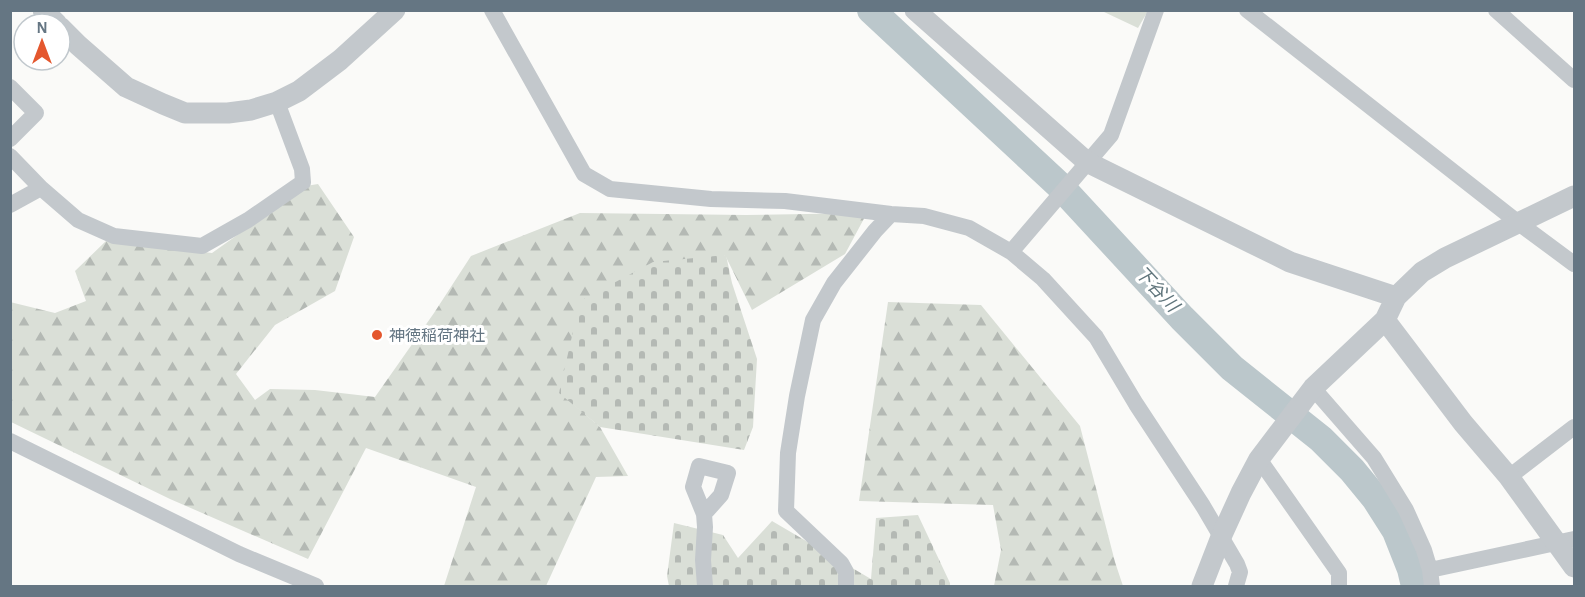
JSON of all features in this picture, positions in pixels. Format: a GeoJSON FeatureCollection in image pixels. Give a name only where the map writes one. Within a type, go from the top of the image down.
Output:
{"type":"FeatureCollection","features":[{"type":"Feature","properties":{"kind":"street"},"geometry":{"type":"LineString","coordinates":[[72,39],[126,87],[185,113],[228,113],[251,110],[299,91],[340,60],[395,10]]}},
{"type":"Feature","properties":{"kind":"street"},"geometry":{"type":"LineString","coordinates":[[492,10],[584,174],[610,189],[711,199],[785,201],[924,216],[969,228],[1011,252],[1043,279],[1096,337],[1221,537],[1240,572],[1236,586]]}},
{"type":"Feature","properties":{"kind":"street"},"geometry":{"type":"LineString","coordinates":[[915,10],[1081,169],[1290,262],[1396,297]]}},
{"type":"Feature","properties":{"kind":"street"},"geometry":{"type":"LineString","coordinates":[[1011,252],[1111,135],[1156,10]]}},
{"type":"Feature","properties":{"kind":"street"},"geometry":{"type":"LineString","coordinates":[[1246,10],[1520,224],[1575,264]]}},
{"type":"Feature","properties":{"kind":"street"},"geometry":{"type":"LineString","coordinates":[[1498,11],[1575,80]]}},
{"type":"Feature","properties":{"kind":"street"},"geometry":{"type":"LineString","coordinates":[[10,87],[36,113],[10,139]]}},
{"type":"Feature","properties":{"kind":"street"},"geometry":{"type":"LineString","coordinates":[[10,156],[41,188],[78,220],[114,236],[202,246],[248,220],[303,182],[302,169],[276,102]]}},
{"type":"Feature","properties":{"kind":"street"},"geometry":{"type":"LineString","coordinates":[[10,205],[41,188]]}},
{"type":"Feature","properties":{"kind":"street"},"geometry":{"type":"LineString","coordinates":[[1202,586],[1221,537],[1259,459],[1307,395],[1385,320],[1396,297],[1422,272],[1437,262],[1575,196]]}},
{"type":"Feature","properties":{"kind":"street"},"geometry":{"type":"LineString","coordinates":[[846,586],[846,572],[841,563],[786,511],[788,453],[813,320],[834,283],[891,214]]}},
{"type":"Feature","properties":{"kind":"street"},"geometry":{"type":"LineString","coordinates":[[1385,320],[1463,423],[1565,541],[1575,567]]}},
{"type":"Feature","properties":{"kind":"street"},"geometry":{"type":"LineString","coordinates":[[1307,395],[1374,458],[1406,510],[1424,550],[1431,578],[1565,541]]}},
{"type":"Feature","properties":{"kind":"street"},"geometry":{"type":"LineString","coordinates":[[1509,477],[1575,427]]}},
{"type":"Feature","properties":{"kind":"street"},"geometry":{"type":"LineString","coordinates":[[10,441],[239,554],[316,586]]}},
{"type":"Feature","properties":{"kind":"street"},"geometry":{"type":"LineString","coordinates":[[1259,459],[1339,573],[1339,586]]}},
{"type":"Feature","properties":{"kind":"street"},"geometry":{"type":"LineString","coordinates":[[704,514],[705,586]]}},
{"type":"Feature","properties":{"kind":"green space"},"geometry":{"type":"Polygon","coordinates":[[[1102,11],[1148,11],[1138,28],[1102,11]]]}},
{"type":"Feature","properties":{"kind":"green space"},"geometry":{"type":"Polygon","coordinates":[[[318,184],[354,237],[335,291],[275,325],[236,374],[255,400],[270,389],[315,390],[375,397],[471,256],[580,213],[746,215],[867,213],[845,254],[752,310],[725,255],[559,392],[600,427],[628,476],[596,477],[546,586],[444,586],[476,487],[366,448],[308,559],[170,499],[11,422],[10,302],[55,313],[86,301],[75,271],[106,241],[212,253],[306,186],[318,184]]]}},
{"type":"Feature","properties":{"kind":"green space"},"geometry":{"type":"Polygon","coordinates":[[[726,255],[732,283],[757,359],[753,427],[744,450],[600,427],[559,393],[580,301],[653,262],[726,255]]]}},
{"type":"Feature","properties":{"kind":"green space"},"geometry":{"type":"Polygon","coordinates":[[[888,302],[981,305],[1080,426],[1123,586],[994,586],[1001,550],[993,505],[859,501],[888,302]]]}},
{"type":"Feature","properties":{"kind":"green space"},"geometry":{"type":"Polygon","coordinates":[[[918,515],[950,586],[669,586],[667,576],[674,523],[723,535],[738,558],[772,521],[871,579],[876,518],[918,515]]]}},
{"type":"Feature","properties":{"kind":"waterway","name":"下谷川"},"geometry":{"type":"LineString","coordinates":[[871,10],[1060,186],[1182,318],[1232,368],[1321,439],[1352,470],[1375,498],[1396,531],[1415,586]]}},
{"type":"Feature","properties":{"kind":"place","name":"神徳稲荷神社"},"geometry":{"type":"Point","coordinates":[377,335]}}]}
